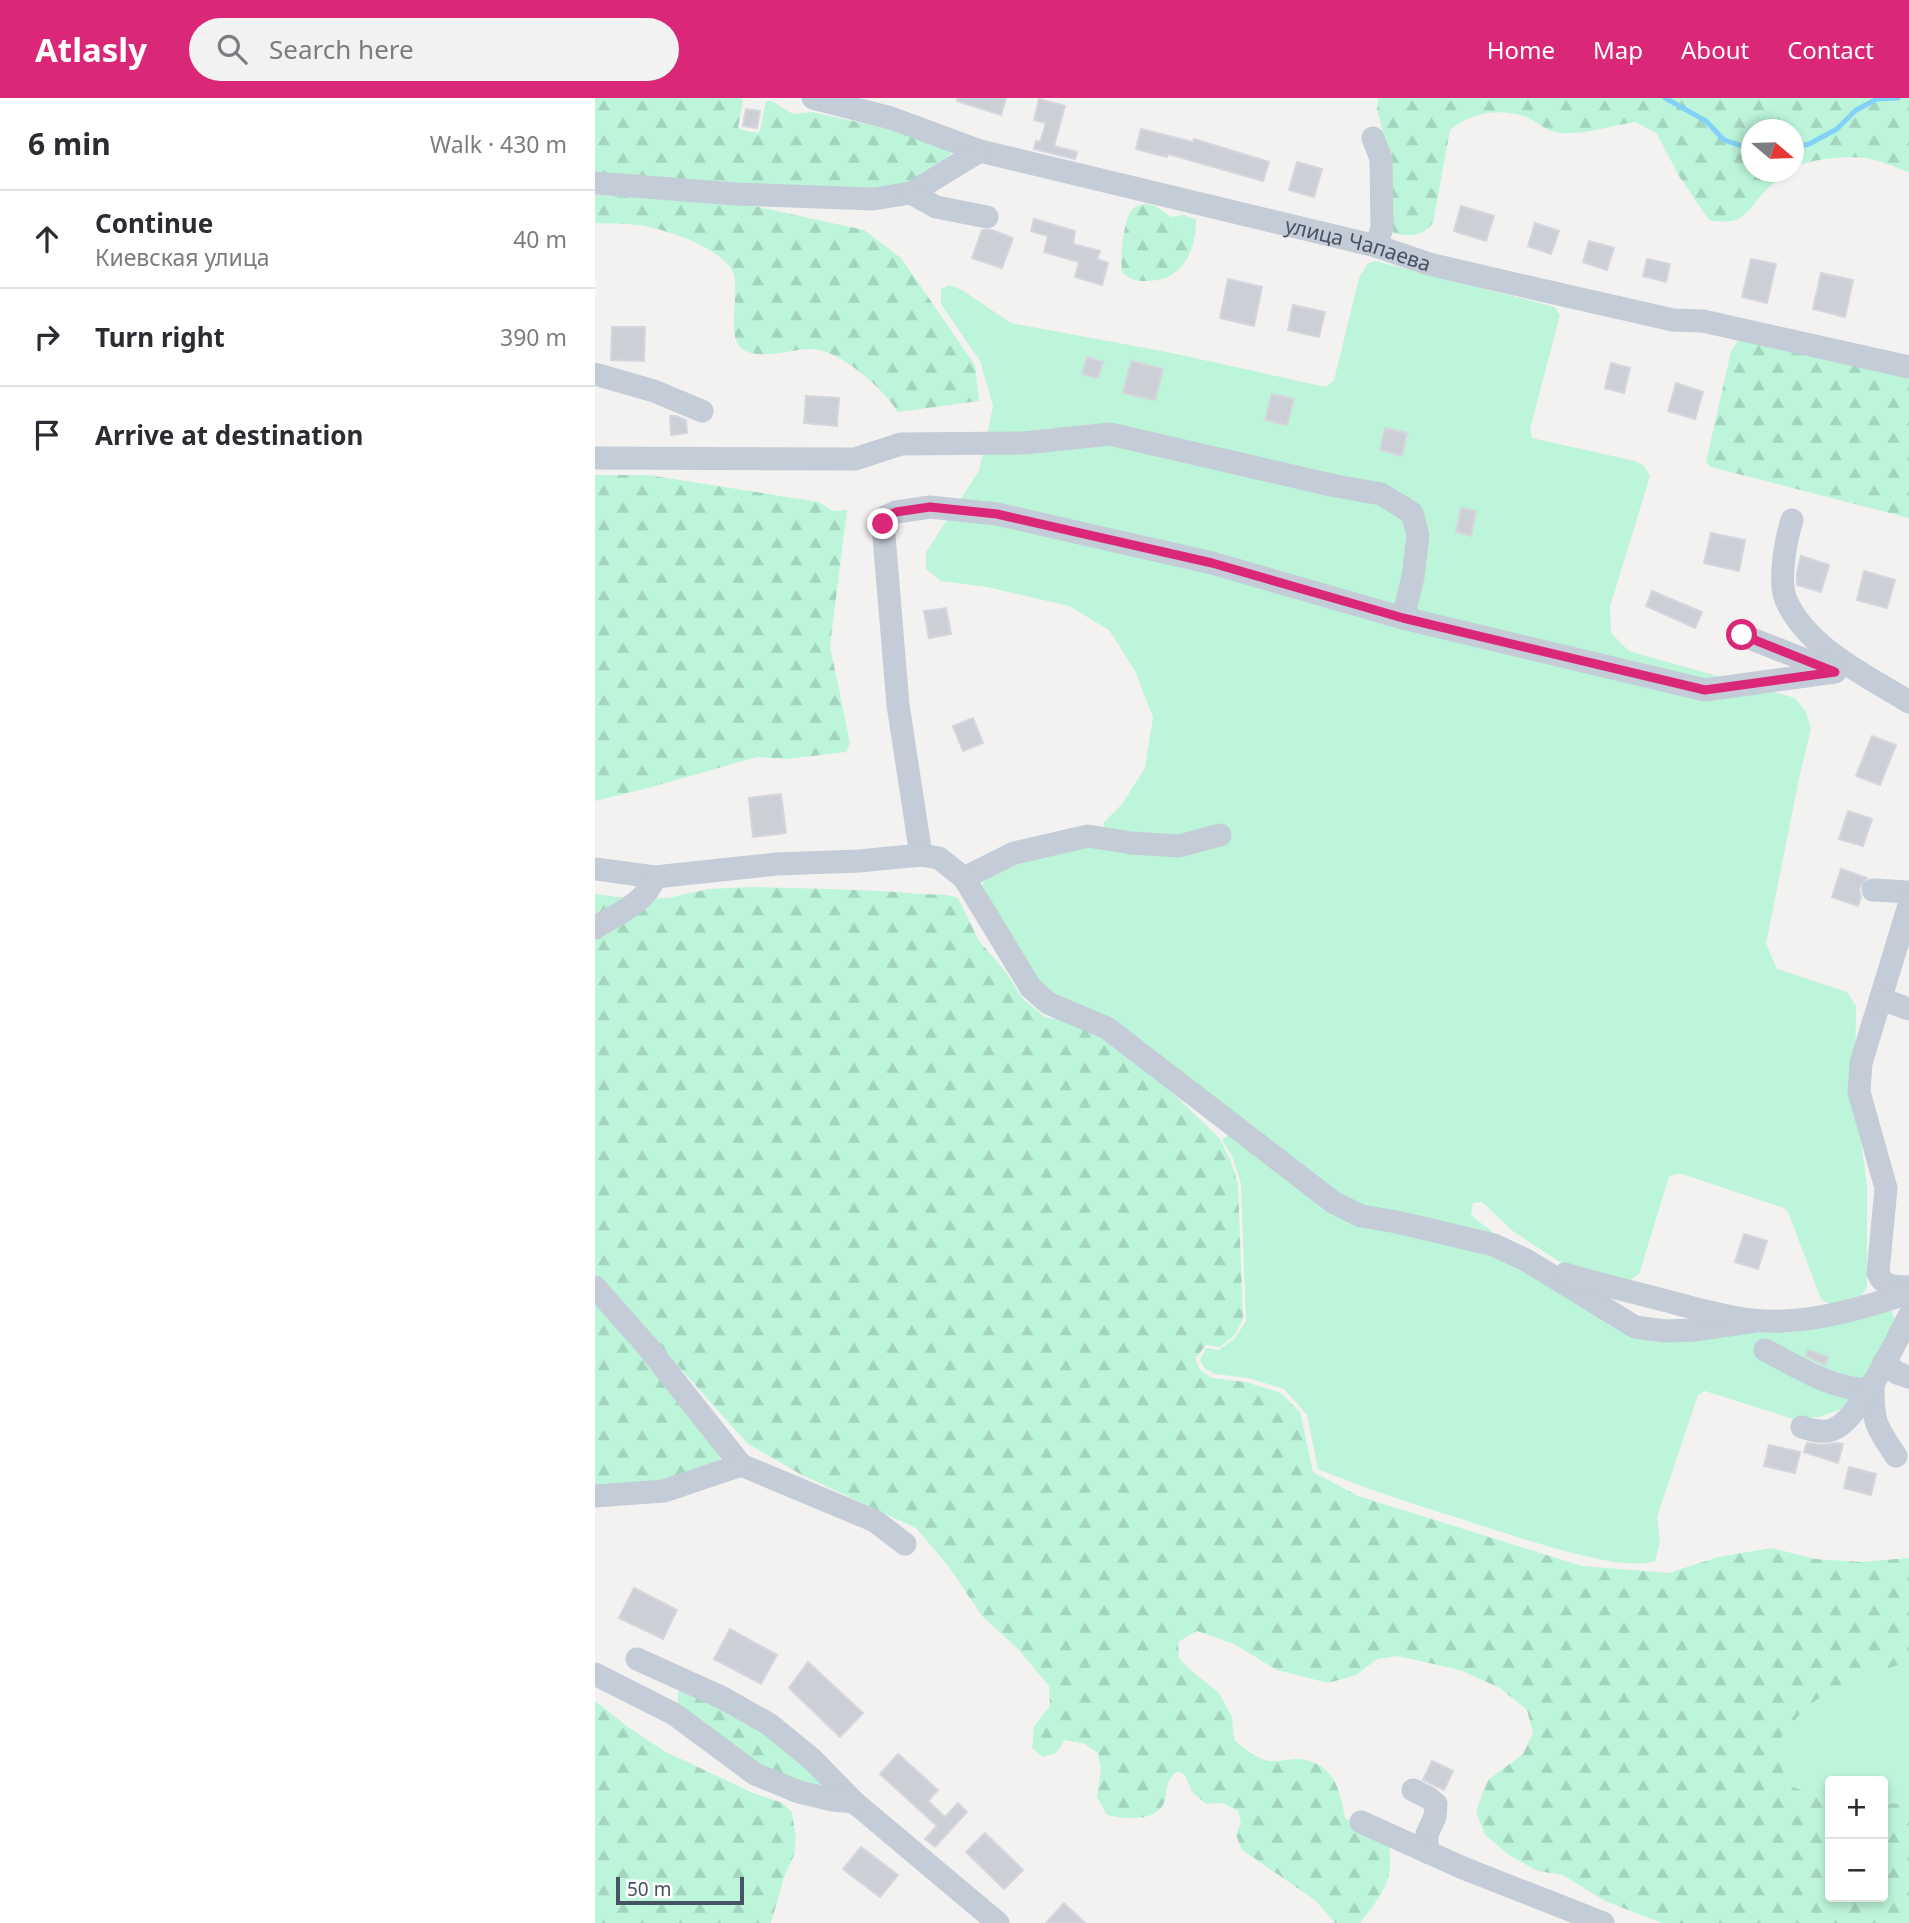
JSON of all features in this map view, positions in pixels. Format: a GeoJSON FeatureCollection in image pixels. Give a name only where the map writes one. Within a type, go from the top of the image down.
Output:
{"type":"FeatureCollection","features":[{"type":"Feature","properties":{"kind":"street","name":"улица Чапаева"},"geometry":{"type":"LineString","coordinates":[[813,98],[891,118],[980,151],[1376,246],[1429,264],[1661,318],[1703,321],[1909,367]]}},
{"type":"Feature","properties":{"kind":"street"},"geometry":{"type":"LineString","coordinates":[[1373,138],[1381,159],[1382,228],[1376,246]]}},
{"type":"Feature","properties":{"kind":"street"},"geometry":{"type":"LineString","coordinates":[[595,183],[735,194],[873,200],[911,193],[980,151]]}},
{"type":"Feature","properties":{"kind":"street"},"geometry":{"type":"LineString","coordinates":[[911,193],[936,207],[987,217]]}},
{"type":"Feature","properties":{"kind":"street"},"geometry":{"type":"LineString","coordinates":[[595,374],[654,391],[702,411]]}},
{"type":"Feature","properties":{"kind":"street"},"geometry":{"type":"LineString","coordinates":[[595,458],[855,459],[901,444],[1024,443],[1110,434],[1381,494],[1412,513],[1418,535],[1413,577],[1403,618]]}},
{"type":"Feature","properties":{"kind":"street"},"geometry":{"type":"LineString","coordinates":[[921,855],[898,705],[883,524],[885,517],[896,512],[930,507],[997,514],[1212,563],[1403,618],[1705,690],[1835,672]]}},
{"type":"Feature","properties":{"kind":"street"},"geometry":{"type":"LineString","coordinates":[[1792,520],[1785,540],[1784,597],[1821,645],[1909,703]]}},
{"type":"Feature","properties":{"kind":"street"},"geometry":{"type":"LineString","coordinates":[[1742,635],[1909,703]]}},
{"type":"Feature","properties":{"kind":"street"},"geometry":{"type":"LineString","coordinates":[[964,877],[1014,853],[1088,836],[1131,843],[1179,846],[1220,835]]}},
{"type":"Feature","properties":{"kind":"street"},"geometry":{"type":"LineString","coordinates":[[595,869],[655,877],[777,864],[859,861],[921,855],[939,858],[964,877],[1031,988],[1048,1003],[1107,1028],[1333,1202],[1361,1216],[1494,1245],[1526,1260],[1635,1327],[1665,1331],[1694,1330],[1756,1321],[1785,1321],[1861,1308],[1909,1293]]}},
{"type":"Feature","properties":{"kind":"street"},"geometry":{"type":"LineString","coordinates":[[595,928],[642,900],[655,877]]}},
{"type":"Feature","properties":{"kind":"street"},"geometry":{"type":"LineString","coordinates":[[1873,890],[1909,891]]}},
{"type":"Feature","properties":{"kind":"street"},"geometry":{"type":"LineString","coordinates":[[1909,905],[1866,1040],[1859,1092],[1886,1188],[1878,1273],[1887,1286],[1909,1287]]}},
{"type":"Feature","properties":{"kind":"street"},"geometry":{"type":"LineString","coordinates":[[1881,999],[1909,1009]]}},
{"type":"Feature","properties":{"kind":"street"},"geometry":{"type":"LineString","coordinates":[[1526,1260],[1610,1287],[1756,1321]]}},
{"type":"Feature","properties":{"kind":"street"},"geometry":{"type":"LineString","coordinates":[[595,1287],[647,1346],[741,1465],[875,1521],[905,1544]]}},
{"type":"Feature","properties":{"kind":"street"},"geometry":{"type":"LineString","coordinates":[[1802,1427],[1818,1431],[1833,1430],[1851,1417],[1909,1316]]}},
{"type":"Feature","properties":{"kind":"street"},"geometry":{"type":"LineString","coordinates":[[1765,1350],[1829,1382],[1856,1390],[1870,1386]]}},
{"type":"Feature","properties":{"kind":"street"},"geometry":{"type":"LineString","coordinates":[[1884,1362],[1897,1373],[1909,1377]]}},
{"type":"Feature","properties":{"kind":"street"},"geometry":{"type":"LineString","coordinates":[[1870,1386],[1873,1417],[1879,1432],[1896,1456]]}},
{"type":"Feature","properties":{"kind":"street"},"geometry":{"type":"LineString","coordinates":[[595,1496],[664,1491],[741,1465]]}},
{"type":"Feature","properties":{"kind":"street"},"geometry":{"type":"LineString","coordinates":[[637,1659],[721,1697],[769,1724],[812,1759],[854,1802],[998,1923]]}},
{"type":"Feature","properties":{"kind":"street"},"geometry":{"type":"LineString","coordinates":[[595,1674],[674,1714],[755,1774],[799,1792],[854,1802]]}},
{"type":"Feature","properties":{"kind":"street"},"geometry":{"type":"LineString","coordinates":[[1413,1790],[1436,1804],[1427,1834],[1427,1852]]}},
{"type":"Feature","properties":{"kind":"street"},"geometry":{"type":"LineString","coordinates":[[1361,1822],[1427,1852],[1603,1923]]}},
{"type":"Feature","properties":{"kind":"green space"},"geometry":{"type":"Polygon","coordinates":[[[595,98],[741,98],[743,101],[738,127],[757,133],[760,131],[766,101],[771,101],[793,114],[812,112],[889,129],[951,148],[951,156],[916,182],[872,191],[595,175],[595,98]]]}},
{"type":"Feature","properties":{"kind":"green space"},"geometry":{"type":"Polygon","coordinates":[[[1378,98],[1909,98],[1909,172],[1876,160],[1853,157],[1831,158],[1804,164],[1804,119],[1741,119],[1741,182],[1776,182],[1744,215],[1721,222],[1709,220],[1679,176],[1657,134],[1636,122],[1565,133],[1551,131],[1516,114],[1487,113],[1468,119],[1450,130],[1433,223],[1416,234],[1395,234],[1389,226],[1392,167],[1377,109],[1378,98]]]}},
{"type":"Feature","properties":{"kind":"green space"},"geometry":{"type":"Polygon","coordinates":[[[595,195],[735,202],[864,230],[901,258],[975,365],[979,401],[898,412],[871,381],[833,355],[809,349],[768,354],[745,351],[735,338],[735,284],[729,266],[720,257],[693,241],[663,230],[633,224],[595,223],[595,195]]]}},
{"type":"Feature","properties":{"kind":"green space"},"geometry":{"type":"Polygon","coordinates":[[[1146,204],[1155,206],[1171,217],[1184,215],[1196,220],[1193,243],[1185,262],[1178,270],[1159,280],[1137,280],[1122,272],[1123,238],[1128,218],[1135,207],[1146,204]]]}},
{"type":"Feature","properties":{"kind":"green space"},"geometry":{"type":"Polygon","coordinates":[[[1375,261],[1555,307],[1560,315],[1530,429],[1532,438],[1635,461],[1644,466],[1650,476],[1610,607],[1611,633],[1629,651],[1795,698],[1806,712],[1811,729],[1766,944],[1777,969],[1847,992],[1856,1006],[1855,1099],[1867,1185],[1867,1287],[1861,1296],[1830,1304],[1821,1299],[1788,1212],[1784,1208],[1679,1173],[1669,1177],[1639,1274],[1628,1282],[1569,1268],[1514,1232],[1482,1202],[1473,1203],[1471,1215],[1496,1235],[1361,1211],[1049,1000],[981,891],[984,879],[1021,859],[1088,844],[1226,843],[1232,835],[1228,828],[1179,837],[1105,829],[1103,823],[1122,804],[1145,768],[1153,717],[1135,671],[1109,630],[1069,606],[987,587],[941,581],[926,569],[926,552],[979,471],[993,406],[980,361],[941,304],[941,289],[949,285],[962,290],[1011,323],[1167,352],[1326,387],[1334,380],[1359,278],[1367,264],[1375,261]]]}},
{"type":"Feature","properties":{"kind":"green space"},"geometry":{"type":"Polygon","coordinates":[[[1746,340],[1909,376],[1909,518],[1711,467],[1706,462],[1731,351],[1738,341],[1746,340]]]}},
{"type":"Feature","properties":{"kind":"green space"},"geometry":{"type":"Polygon","coordinates":[[[595,475],[648,475],[819,502],[833,511],[847,510],[830,646],[850,743],[846,752],[787,759],[757,757],[595,801],[595,475]]]}},
{"type":"Feature","properties":{"kind":"green space"},"geometry":{"type":"Polygon","coordinates":[[[752,887],[954,896],[958,898],[979,941],[1005,971],[1022,998],[1045,1017],[1072,1023],[1104,1037],[1146,1067],[1220,1139],[1238,1184],[1243,1319],[1235,1335],[1220,1347],[1206,1345],[1195,1359],[1200,1370],[1212,1378],[1246,1382],[1281,1393],[1300,1412],[1313,1472],[1358,1496],[1582,1566],[1669,1573],[1718,1557],[1772,1548],[1815,1559],[1860,1562],[1909,1558],[1909,1661],[1832,1689],[1804,1709],[1776,1744],[1787,1785],[1825,1798],[1825,1902],[1888,1902],[1888,1804],[1909,1803],[1909,1923],[1662,1923],[1605,1901],[1563,1875],[1538,1871],[1510,1856],[1485,1835],[1476,1811],[1488,1780],[1523,1754],[1533,1733],[1527,1710],[1500,1688],[1460,1670],[1398,1656],[1377,1659],[1356,1675],[1328,1683],[1277,1670],[1234,1644],[1197,1631],[1178,1642],[1179,1658],[1219,1693],[1232,1717],[1234,1740],[1261,1759],[1299,1759],[1320,1766],[1333,1779],[1341,1797],[1345,1818],[1389,1847],[1388,1879],[1380,1896],[1360,1923],[1335,1923],[1316,1901],[1241,1849],[1236,1834],[1241,1822],[1238,1811],[1223,1803],[1206,1804],[1192,1792],[1185,1775],[1178,1771],[1169,1780],[1162,1807],[1156,1812],[1149,1816],[1132,1818],[1107,1815],[1097,1797],[1101,1770],[1098,1753],[1085,1744],[1065,1740],[1056,1753],[1043,1757],[1032,1748],[1034,1726],[1050,1706],[1049,1686],[1018,1649],[982,1616],[949,1567],[916,1528],[800,1474],[747,1443],[607,1283],[595,1274],[595,894],[632,899],[668,898],[709,889],[752,887]]]}},
{"type":"Feature","properties":{"kind":"green space"},"geometry":{"type":"Polygon","coordinates":[[[1229,1134],[1329,1207],[1492,1253],[1633,1333],[1891,1310],[1895,1319],[1877,1356],[1845,1408],[1818,1417],[1793,1419],[1705,1391],[1698,1395],[1657,1517],[1660,1542],[1655,1561],[1640,1564],[1620,1563],[1550,1547],[1405,1501],[1318,1469],[1307,1415],[1284,1389],[1248,1378],[1215,1374],[1204,1368],[1200,1360],[1206,1348],[1219,1350],[1235,1338],[1246,1321],[1241,1184],[1233,1158],[1222,1140],[1229,1134]]]}},
{"type":"Feature","properties":{"kind":"green space"},"geometry":{"type":"Polygon","coordinates":[[[595,1300],[719,1454],[720,1463],[661,1485],[595,1487],[595,1300]]]}},
{"type":"Feature","properties":{"kind":"green space"},"geometry":{"type":"Polygon","coordinates":[[[1909,1661],[1909,1803],[1888,1804],[1888,1776],[1825,1776],[1825,1798],[1787,1785],[1776,1744],[1804,1709],[1832,1689],[1909,1661]]]}},
{"type":"Feature","properties":{"kind":"green space"},"geometry":{"type":"Polygon","coordinates":[[[683,1690],[721,1701],[807,1764],[826,1790],[777,1777],[678,1704],[678,1692],[683,1690]]]}},
{"type":"Feature","properties":{"kind":"green space"},"geometry":{"type":"Polygon","coordinates":[[[595,1701],[664,1751],[753,1793],[782,1803],[792,1812],[796,1838],[794,1855],[784,1877],[771,1923],[595,1923],[595,1701]]]}},
{"type":"Feature","properties":{"kind":"building"},"geometry":{"type":"Polygon","coordinates":[[[958,98],[1006,98],[1001,115],[957,101],[958,98]]]}},
{"type":"Feature","properties":{"kind":"building"},"geometry":{"type":"Polygon","coordinates":[[[1039,99],[1065,106],[1054,146],[1077,152],[1075,159],[1034,149],[1036,141],[1040,142],[1046,123],[1034,120],[1039,99]]]}},
{"type":"Feature","properties":{"kind":"building"},"geometry":{"type":"Polygon","coordinates":[[[746,109],[760,111],[757,128],[743,126],[746,109]]]}},
{"type":"Feature","properties":{"kind":"building"},"geometry":{"type":"Polygon","coordinates":[[[1141,129],[1193,142],[1194,139],[1269,162],[1263,181],[1168,154],[1167,157],[1136,149],[1141,129]]]}},
{"type":"Feature","properties":{"kind":"building"},"geometry":{"type":"Polygon","coordinates":[[[1297,162],[1322,169],[1314,197],[1289,190],[1297,162]]]}},
{"type":"Feature","properties":{"kind":"building"},"geometry":{"type":"Polygon","coordinates":[[[1461,206],[1494,216],[1486,241],[1454,231],[1461,206]]]}},
{"type":"Feature","properties":{"kind":"building"},"geometry":{"type":"Polygon","coordinates":[[[1034,219],[1075,231],[1073,244],[1100,251],[1097,259],[1108,263],[1102,285],[1075,277],[1079,262],[1044,252],[1048,236],[1031,231],[1034,219]]]}},
{"type":"Feature","properties":{"kind":"building"},"geometry":{"type":"Polygon","coordinates":[[[1535,223],[1559,231],[1551,254],[1528,246],[1535,223]]]}},
{"type":"Feature","properties":{"kind":"building"},"geometry":{"type":"Polygon","coordinates":[[[982,230],[992,230],[1013,238],[1002,268],[972,258],[982,230]]]}},
{"type":"Feature","properties":{"kind":"building"},"geometry":{"type":"Polygon","coordinates":[[[1589,241],[1614,248],[1607,270],[1583,262],[1589,241]]]}},
{"type":"Feature","properties":{"kind":"building"},"geometry":{"type":"Polygon","coordinates":[[[1647,259],[1670,264],[1666,282],[1643,276],[1647,259]]]}},
{"type":"Feature","properties":{"kind":"building"},"geometry":{"type":"Polygon","coordinates":[[[1751,259],[1776,264],[1767,303],[1742,297],[1751,259]]]}},
{"type":"Feature","properties":{"kind":"building"},"geometry":{"type":"Polygon","coordinates":[[[1821,273],[1853,280],[1845,317],[1813,309],[1821,273]]]}},
{"type":"Feature","properties":{"kind":"building"},"geometry":{"type":"Polygon","coordinates":[[[1228,279],[1262,287],[1254,326],[1220,318],[1228,279]]]}},
{"type":"Feature","properties":{"kind":"building"},"geometry":{"type":"Polygon","coordinates":[[[1293,305],[1325,312],[1319,337],[1288,330],[1293,305]]]}},
{"type":"Feature","properties":{"kind":"building"},"geometry":{"type":"Polygon","coordinates":[[[612,327],[645,327],[644,361],[611,360],[612,327]]]}},
{"type":"Feature","properties":{"kind":"building"},"geometry":{"type":"Polygon","coordinates":[[[1087,357],[1103,362],[1098,378],[1082,374],[1087,357]]]}},
{"type":"Feature","properties":{"kind":"building"},"geometry":{"type":"Polygon","coordinates":[[[1131,361],[1163,369],[1155,400],[1123,393],[1131,361]]]}},
{"type":"Feature","properties":{"kind":"building"},"geometry":{"type":"Polygon","coordinates":[[[1611,363],[1630,368],[1624,393],[1605,388],[1611,363]]]}},
{"type":"Feature","properties":{"kind":"building"},"geometry":{"type":"Polygon","coordinates":[[[1676,383],[1703,392],[1695,419],[1668,411],[1676,383]]]}},
{"type":"Feature","properties":{"kind":"building"},"geometry":{"type":"Polygon","coordinates":[[[1272,394],[1294,399],[1287,425],[1265,420],[1272,394]]]}},
{"type":"Feature","properties":{"kind":"building"},"geometry":{"type":"Polygon","coordinates":[[[806,396],[839,398],[837,426],[804,423],[806,396]]]}},
{"type":"Feature","properties":{"kind":"building"},"geometry":{"type":"Polygon","coordinates":[[[670,416],[686,420],[687,433],[671,435],[670,416]]]}},
{"type":"Feature","properties":{"kind":"building"},"geometry":{"type":"Polygon","coordinates":[[[1385,428],[1407,433],[1402,456],[1380,450],[1385,428]]]}},
{"type":"Feature","properties":{"kind":"building"},"geometry":{"type":"Polygon","coordinates":[[[1461,508],[1476,511],[1471,536],[1456,532],[1461,508]]]}},
{"type":"Feature","properties":{"kind":"building"},"geometry":{"type":"Polygon","coordinates":[[[1711,533],[1745,540],[1739,571],[1704,563],[1711,533]]]}},
{"type":"Feature","properties":{"kind":"building"},"geometry":{"type":"Polygon","coordinates":[[[1801,556],[1829,565],[1821,592],[1797,585],[1801,556]]]}},
{"type":"Feature","properties":{"kind":"building"},"geometry":{"type":"Polygon","coordinates":[[[1864,571],[1895,580],[1887,608],[1857,600],[1864,571]]]}},
{"type":"Feature","properties":{"kind":"building"},"geometry":{"type":"Polygon","coordinates":[[[1652,591],[1702,612],[1695,628],[1646,606],[1652,591]]]}},
{"type":"Feature","properties":{"kind":"building"},"geometry":{"type":"Polygon","coordinates":[[[946,608],[951,634],[929,638],[924,611],[946,608]]]}},
{"type":"Feature","properties":{"kind":"building"},"geometry":{"type":"Polygon","coordinates":[[[973,718],[983,743],[963,751],[953,726],[973,718]]]}},
{"type":"Feature","properties":{"kind":"building"},"geometry":{"type":"Polygon","coordinates":[[[1872,736],[1896,745],[1880,785],[1856,776],[1872,736]]]}},
{"type":"Feature","properties":{"kind":"building"},"geometry":{"type":"Polygon","coordinates":[[[781,794],[786,833],[753,837],[749,798],[781,794]]]}},
{"type":"Feature","properties":{"kind":"building"},"geometry":{"type":"Polygon","coordinates":[[[1848,811],[1872,819],[1863,846],[1839,839],[1848,811]]]}},
{"type":"Feature","properties":{"kind":"building"},"geometry":{"type":"Polygon","coordinates":[[[1841,869],[1867,878],[1859,889],[1861,897],[1858,906],[1832,897],[1841,869]]]}},
{"type":"Feature","properties":{"kind":"building"},"geometry":{"type":"Polygon","coordinates":[[[1744,1234],[1767,1241],[1758,1269],[1735,1262],[1744,1234]]]}},
{"type":"Feature","properties":{"kind":"building"},"geometry":{"type":"Polygon","coordinates":[[[1808,1350],[1828,1357],[1825,1365],[1806,1356],[1808,1350]]]}},
{"type":"Feature","properties":{"kind":"building"},"geometry":{"type":"Polygon","coordinates":[[[1807,1443],[1843,1444],[1838,1463],[1804,1452],[1807,1443]]]}},
{"type":"Feature","properties":{"kind":"building"},"geometry":{"type":"Polygon","coordinates":[[[1769,1445],[1800,1452],[1795,1473],[1764,1466],[1769,1445]]]}},
{"type":"Feature","properties":{"kind":"building"},"geometry":{"type":"Polygon","coordinates":[[[1849,1467],[1876,1474],[1871,1495],[1844,1488],[1849,1467]]]}},
{"type":"Feature","properties":{"kind":"building"},"geometry":{"type":"Polygon","coordinates":[[[634,1588],[677,1610],[663,1639],[619,1618],[634,1588]]]}},
{"type":"Feature","properties":{"kind":"building"},"geometry":{"type":"Polygon","coordinates":[[[730,1629],[777,1655],[761,1684],[714,1659],[730,1629]]]}},
{"type":"Feature","properties":{"kind":"building"},"geometry":{"type":"Polygon","coordinates":[[[808,1662],[863,1713],[840,1737],[789,1688],[808,1662]]]}},
{"type":"Feature","properties":{"kind":"building"},"geometry":{"type":"Polygon","coordinates":[[[898,1754],[938,1790],[928,1801],[945,1817],[958,1803],[967,1812],[935,1847],[925,1839],[937,1826],[880,1774],[898,1754]]]}},
{"type":"Feature","properties":{"kind":"building"},"geometry":{"type":"Polygon","coordinates":[[[1432,1761],[1453,1771],[1444,1790],[1423,1780],[1432,1761]]]}},
{"type":"Feature","properties":{"kind":"building"},"geometry":{"type":"Polygon","coordinates":[[[985,1833],[1023,1870],[1004,1889],[966,1852],[985,1833]]]}},
{"type":"Feature","properties":{"kind":"building"},"geometry":{"type":"Polygon","coordinates":[[[861,1847],[898,1875],[880,1897],[843,1869],[861,1847]]]}},
{"type":"Feature","properties":{"kind":"building"},"geometry":{"type":"Polygon","coordinates":[[[1064,1903],[1085,1923],[1046,1923],[1064,1903]]]}},
{"type":"Feature","properties":{"kind":"waterway"},"geometry":{"type":"LineString","coordinates":[[1665,98],[1706,121],[1724,140],[1741,146]]}},
{"type":"Feature","properties":{"kind":"waterway"},"geometry":{"type":"LineString","coordinates":[[1804,145],[1837,129],[1856,110],[1877,99],[1898,98]]}},
{"type":"Feature","properties":{"kind":"route"},"geometry":{"type":"LineString","coordinates":[[883,524],[885,517],[896,512],[930,507],[997,514],[1212,563],[1403,618],[1705,690],[1835,672],[1742,635]]}}]}
